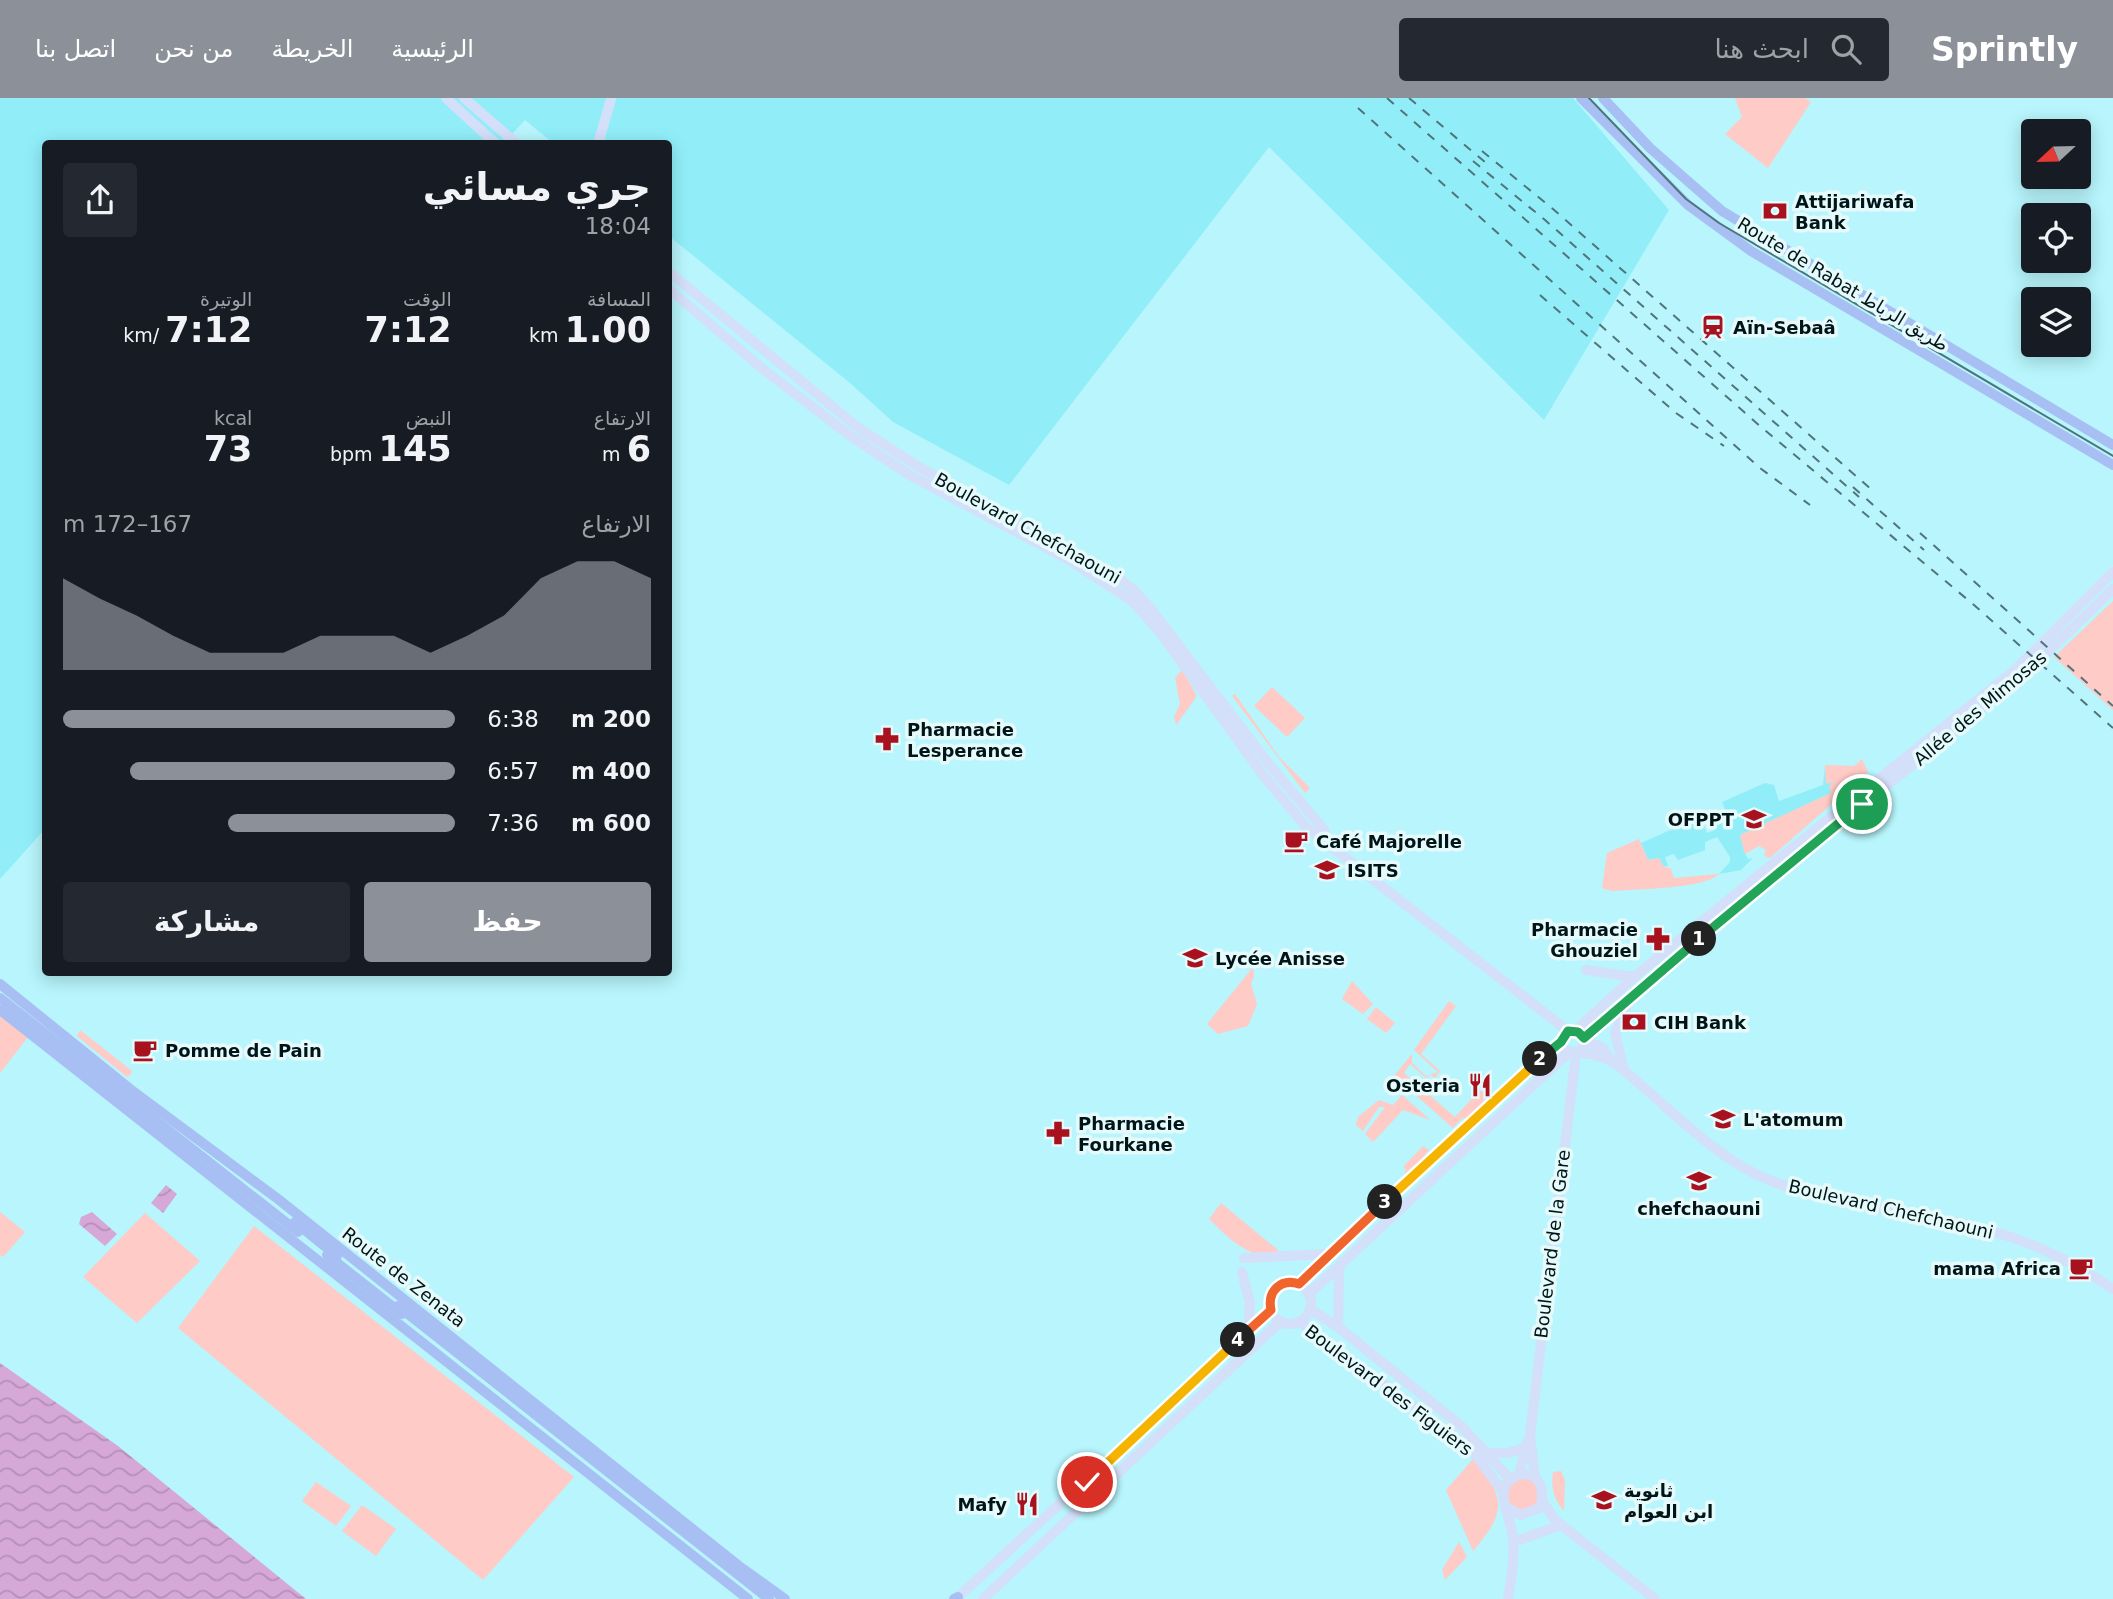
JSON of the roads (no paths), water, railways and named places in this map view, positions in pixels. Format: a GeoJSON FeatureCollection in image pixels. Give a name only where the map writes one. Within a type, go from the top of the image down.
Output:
{"type":"FeatureCollection","features":[{"type":"Feature","properties":{"kind":"main road","name":"Route de Rabat طريق الرباط"},"geometry":{"type":"LineString","coordinates":[[1581,98],[1688,205],[1751,251],[2113,465]]}},
{"type":"Feature","properties":{"kind":"main road","name":"Route de Rabat طريق الرباط"},"geometry":{"type":"LineString","coordinates":[[1603,98],[1650,148],[1722,211],[2113,444]]}},
{"type":"Feature","properties":{"kind":"main road","name":"Route de Zenata"},"geometry":{"type":"LineString","coordinates":[[0,984],[130,1089],[278,1199],[739,1566],[785,1599]]}},
{"type":"Feature","properties":{"kind":"main road","name":"Route de Zenata"},"geometry":{"type":"LineString","coordinates":[[0,990],[769,1599]]}},
{"type":"Feature","properties":{"kind":"main road","name":"Route de Zenata"},"geometry":{"type":"LineString","coordinates":[[0,998],[761,1599]]}},
{"type":"Feature","properties":{"kind":"main road"},"geometry":{"type":"LineString","coordinates":[[0,1010],[748,1599]]}},
{"type":"Feature","properties":{"kind":"street"},"geometry":{"type":"LineString","coordinates":[[446,98],[493,140]]}},
{"type":"Feature","properties":{"kind":"street"},"geometry":{"type":"LineString","coordinates":[[464,98],[512,140]]}},
{"type":"Feature","properties":{"kind":"street"},"geometry":{"type":"LineString","coordinates":[[599,140],[611,99]]}},
{"type":"Feature","properties":{"kind":"street","name":"Boulevard Chefchaouni"},"geometry":{"type":"LineString","coordinates":[[672,274],[857,427],[917,466],[1111,573],[1133,589],[1175,638],[1272,768],[1324,830],[1328,844]]}},
{"type":"Feature","properties":{"kind":"street","name":"Boulevard Chefchaouni"},"geometry":{"type":"LineString","coordinates":[[672,291],[764,370],[852,437],[908,474],[1069,561],[1131,600],[1172,649],[1278,795],[1307,828],[1567,1036],[1584,1039],[1602,1048],[1612,1061],[1722,1152],[1765,1179],[1869,1206],[1977,1227],[2022,1241],[2082,1269],[2113,1289]]}},
{"type":"Feature","properties":{"kind":"street","name":"Allée des Mimosas"},"geometry":{"type":"LineString","coordinates":[[1299,1284],[1634,977],[2015,670],[2113,572]]}},
{"type":"Feature","properties":{"kind":"street","name":"Allée des Mimosas"},"geometry":{"type":"LineString","coordinates":[[1574,1053],[1584,1039],[1631,996],[1849,814],[2024,675],[2113,589]]}},
{"type":"Feature","properties":{"kind":"street"},"geometry":{"type":"LineString","coordinates":[[1586,970],[1634,977]]}},
{"type":"Feature","properties":{"kind":"street"},"geometry":{"type":"LineString","coordinates":[[1624,1071],[1615,1033],[1631,996]]}},
{"type":"Feature","properties":{"kind":"street"},"geometry":{"type":"LineString","coordinates":[[1309,1294],[1574,1053],[1567,1036]]}},
{"type":"Feature","properties":{"kind":"street","name":"Boulevard Chefchaouni"},"geometry":{"type":"LineString","coordinates":[[1574,1053],[1612,1061]]}},
{"type":"Feature","properties":{"kind":"street","name":"Boulevard de la Gare"},"geometry":{"type":"LineString","coordinates":[[1535,1478],[1530,1435],[1574,1053]]}},
{"type":"Feature","properties":{"kind":"street"},"geometry":{"type":"LineString","coordinates":[[1244,1258],[1330,1254]]}},
{"type":"Feature","properties":{"kind":"street"},"geometry":{"type":"LineString","coordinates":[[1338,1327],[1339,1266]]}},
{"type":"Feature","properties":{"kind":"street"},"geometry":{"type":"LineString","coordinates":[[1242,1272],[1250,1303],[1248,1330]]}},
{"type":"Feature","properties":{"kind":"street"},"geometry":{"type":"LineString","coordinates":[[983,1599],[1280,1321],[1300,1321],[1310,1309],[1309,1294],[1299,1284],[1287,1282],[1276,1288],[1270,1300],[1271,1310],[1280,1321]]}},
{"type":"Feature","properties":{"kind":"street","name":"Boulevard des Figuiers"},"geometry":{"type":"LineString","coordinates":[[1310,1309],[1338,1327],[1461,1426],[1515,1477]]}},
{"type":"Feature","properties":{"kind":"street"},"geometry":{"type":"LineString","coordinates":[[956,1598],[1139,1434],[1271,1310]]}},
{"type":"Feature","properties":{"kind":"street","name":"Boulevard des Figuiers"},"geometry":{"type":"LineString","coordinates":[[1300,1321],[1454,1436],[1474,1453],[1503,1492]]}},
{"type":"Feature","properties":{"kind":"street","name":"Boulevard de la Gare"},"geometry":{"type":"LineString","coordinates":[[1515,1477],[1530,1435]]}},
{"type":"Feature","properties":{"kind":"street"},"geometry":{"type":"LineString","coordinates":[[1489,1453],[1507,1453],[1525,1448]]}},
{"type":"Feature","properties":{"kind":"street"},"geometry":{"type":"LineString","coordinates":[[1508,1599],[1514,1542],[1503,1492],[1515,1477],[1535,1478],[1542,1489],[1542,1501],[1558,1522],[1655,1599]]}},
{"type":"Feature","properties":{"kind":"street"},"geometry":{"type":"LineString","coordinates":[[1514,1542],[1529,1514],[1542,1501]]}},
{"type":"Feature","properties":{"kind":"street"},"geometry":{"type":"LineString","coordinates":[[1508,1508],[1558,1522]]}},
{"type":"Feature","properties":{"kind":"street"},"geometry":{"type":"LineString","coordinates":[[1514,1542],[1558,1522]]}},
{"type":"Feature","properties":{"kind":"water"},"geometry":{"type":"Polygon","coordinates":[[[166,1185],[177,1194],[163,1213],[151,1203],[166,1185]]]}},
{"type":"Feature","properties":{"kind":"water"},"geometry":{"type":"Polygon","coordinates":[[[92,1212],[117,1234],[105,1246],[79,1224],[81,1217],[92,1212]]]}},
{"type":"Feature","properties":{"kind":"water"},"geometry":{"type":"Polygon","coordinates":[[[0,1363],[118,1446],[306,1599],[0,1599],[0,1363]]]}},
{"type":"Feature","properties":{"kind":"tram line"},"geometry":{"type":"LineString","coordinates":[[1589,98],[1686,199],[1719,223],[2113,456]]}},
{"type":"Feature","properties":{"kind":"railway"},"geometry":{"type":"LineString","coordinates":[[1387,98],[1760,426],[1974,605],[2113,728]]}},
{"type":"Feature","properties":{"kind":"railway"},"geometry":{"type":"LineString","coordinates":[[1409,98],[1486,163]]}},
{"type":"Feature","properties":{"kind":"railway"},"geometry":{"type":"LineString","coordinates":[[1358,108],[1760,468],[1810,505]]}},
{"type":"Feature","properties":{"kind":"railway"},"geometry":{"type":"LineString","coordinates":[[1482,151],[1553,209],[1873,491]]}},
{"type":"Feature","properties":{"kind":"railway"},"geometry":{"type":"LineString","coordinates":[[1473,161],[1545,220],[1859,497]]}},
{"type":"Feature","properties":{"kind":"railway"},"geometry":{"type":"LineString","coordinates":[[1540,295],[1676,413],[1724,446]]}},
{"type":"Feature","properties":{"kind":"railway"},"geometry":{"type":"LineString","coordinates":[[1853,487],[1924,550]]}},
{"type":"Feature","properties":{"kind":"railway"},"geometry":{"type":"LineString","coordinates":[[1920,533],[2113,706]]}},
{"type":"Feature","properties":{"kind":"place","name":"Attijariwafa Bank"},"geometry":{"type":"Point","coordinates":[1775,211]}},
{"type":"Feature","properties":{"kind":"place","name":"Aïn-Sebaâ"},"geometry":{"type":"Point","coordinates":[1713,327]}},
{"type":"Feature","properties":{"kind":"place","name":"Pharmacie Lesperance"},"geometry":{"type":"Point","coordinates":[887,739]}},
{"type":"Feature","properties":{"kind":"place","name":"OFPPT"},"geometry":{"type":"Point","coordinates":[1754,819]}},
{"type":"Feature","properties":{"kind":"place","name":"Café Majorelle"},"geometry":{"type":"Point","coordinates":[1296,841]}},
{"type":"Feature","properties":{"kind":"place","name":"ISITS"},"geometry":{"type":"Point","coordinates":[1327,870]}},
{"type":"Feature","properties":{"kind":"place","name":"Pharmacie Ghouziel"},"geometry":{"type":"Point","coordinates":[1658,939]}},
{"type":"Feature","properties":{"kind":"place","name":"Lycée Anisse"},"geometry":{"type":"Point","coordinates":[1195,958]}},
{"type":"Feature","properties":{"kind":"place","name":"CIH Bank"},"geometry":{"type":"Point","coordinates":[1634,1022]}},
{"type":"Feature","properties":{"kind":"place","name":"Pomme de Pain"},"geometry":{"type":"Point","coordinates":[145,1050]}},
{"type":"Feature","properties":{"kind":"place","name":"Osteria"},"geometry":{"type":"Point","coordinates":[1480,1085]}},
{"type":"Feature","properties":{"kind":"place","name":"L'atomum"},"geometry":{"type":"Point","coordinates":[1723,1119]}},
{"type":"Feature","properties":{"kind":"place","name":"Pharmacie Fourkane"},"geometry":{"type":"Point","coordinates":[1058,1133]}},
{"type":"Feature","properties":{"kind":"place","name":"chefchaouni"},"geometry":{"type":"Point","coordinates":[1699,1181]}},
{"type":"Feature","properties":{"kind":"place","name":"mama Africa"},"geometry":{"type":"Point","coordinates":[2081,1268]}},
{"type":"Feature","properties":{"kind":"place","name":"ثانوية ابن العوام"},"geometry":{"type":"Point","coordinates":[1604,1500]}},
{"type":"Feature","properties":{"kind":"place","name":"Mafy"},"geometry":{"type":"Point","coordinates":[1027,1504]}}]}
